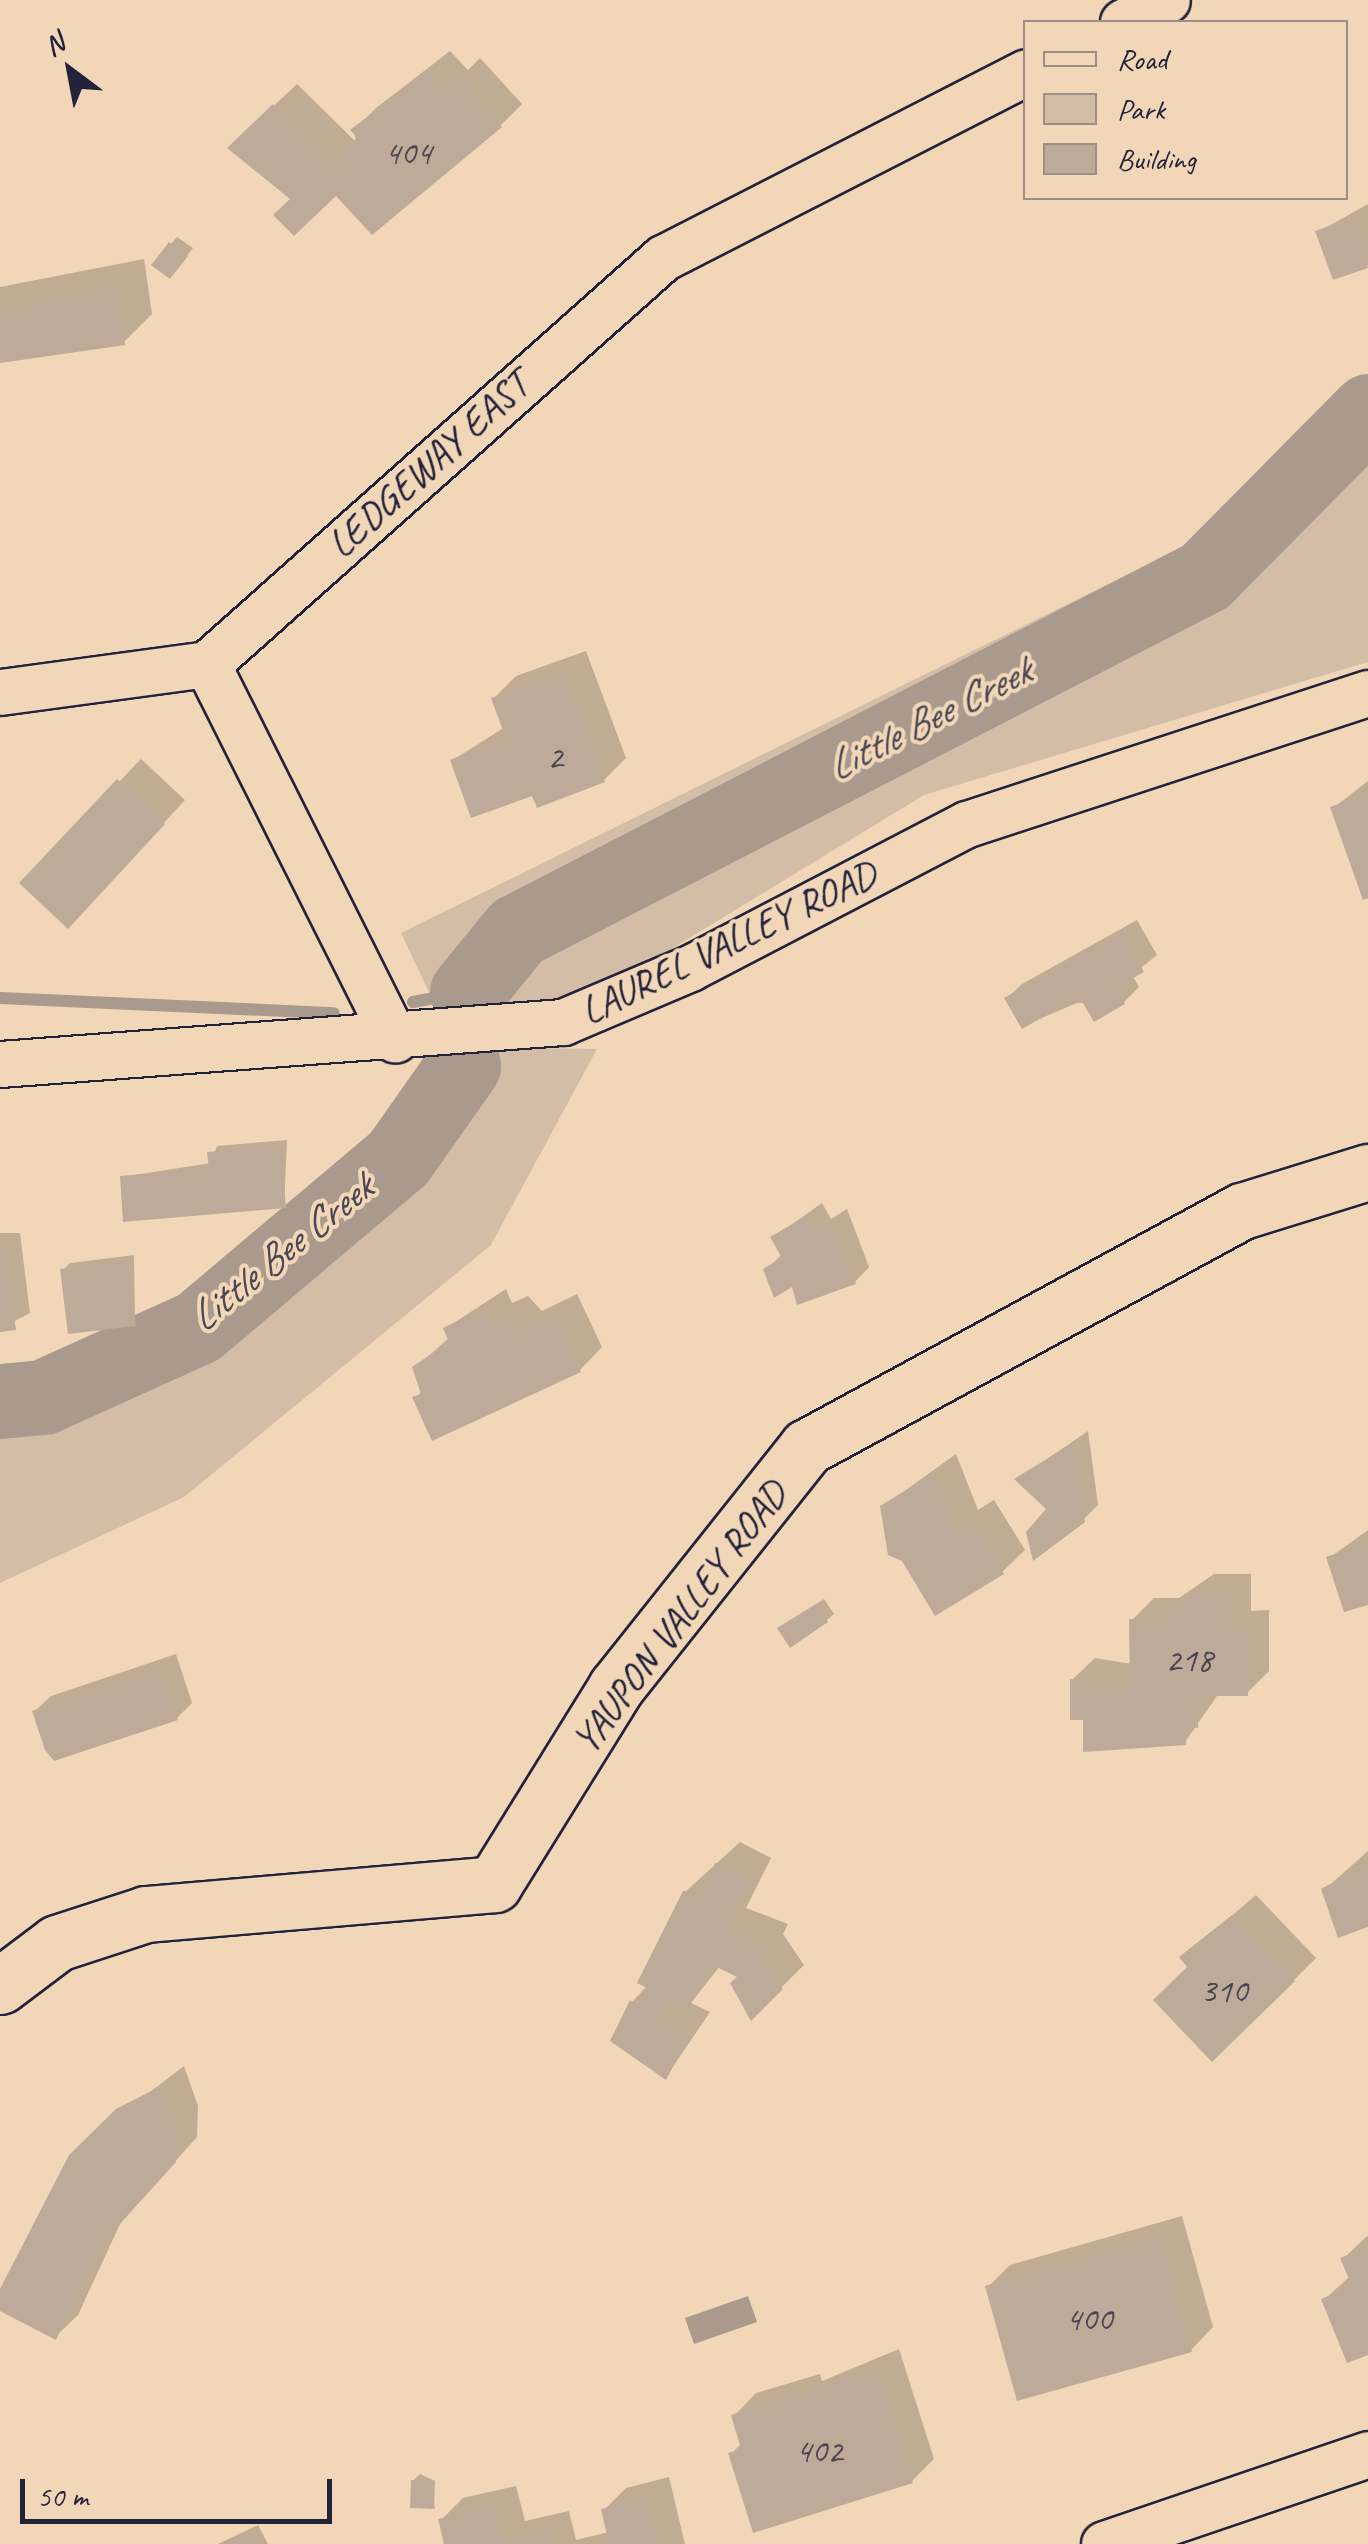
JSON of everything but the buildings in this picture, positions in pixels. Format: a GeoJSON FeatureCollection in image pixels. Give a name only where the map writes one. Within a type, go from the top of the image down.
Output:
{"type":"FeatureCollection","features":[{"type":"Feature","properties":{"kind":"street"},"geometry":{"type":"LineString","coordinates":[[1126,20],[1166,0]]}},
{"type":"Feature","properties":{"kind":"street","name":"LEDGEWAY EAST"},"geometry":{"type":"LineString","coordinates":[[206,664],[663,258],[1023,74]]}},
{"type":"Feature","properties":{"kind":"street"},"geometry":{"type":"LineString","coordinates":[[0,692],[206,664],[394,1040]]}},
{"type":"Feature","properties":{"kind":"street","name":"LAUREL VALLEY ROAD"},"geometry":{"type":"LineString","coordinates":[[0,1064],[394,1040],[563,1022],[690,968],[968,824],[1368,693]]}},
{"type":"Feature","properties":{"kind":"street","name":"YAUPON VALLEY ROAD"},"geometry":{"type":"LineString","coordinates":[[0,1986],[58,1943],[146,1914],[494,1884],[616,1687],[807,1446],[1242,1211],[1368,1172]]}},
{"type":"Feature","properties":{"kind":"street"},"geometry":{"type":"LineString","coordinates":[[1104,2544],[1368,2454]]}},
{"type":"Feature","properties":{"kind":"green space"},"geometry":{"type":"Polygon","coordinates":[[[1368,376],[1368,662],[924,795],[578,1006],[435,1005],[401,933],[1183,547],[1368,376]]]}},
{"type":"Feature","properties":{"kind":"green space"},"geometry":{"type":"Polygon","coordinates":[[[454,1047],[597,1049],[491,1245],[184,1497],[0,1583],[0,1383],[49,1380],[188,1313],[452,1089],[454,1047]]]}},
{"type":"Feature","properties":{"kind":"shaded area"},"geometry":{"type":"Polygon","coordinates":[[[748,2296],[757,2322],[694,2344],[685,2318],[748,2296]]]}},
{"type":"Feature","properties":{"kind":"waterway","name":"Little Bee Creek"},"geometry":{"type":"LineString","coordinates":[[467,992],[517,931],[1205,576],[1368,411]]}},
{"type":"Feature","properties":{"kind":"waterway"},"geometry":{"type":"LineString","coordinates":[[413,1002],[467,992]]}},
{"type":"Feature","properties":{"kind":"waterway"},"geometry":{"type":"LineString","coordinates":[[0,998],[334,1013]]}},
{"type":"Feature","properties":{"kind":"waterway","name":"Little Bee Creek"},"geometry":{"type":"LineString","coordinates":[[0,1401],[43,1397],[198,1327],[398,1158],[463,1066]]}}]}
